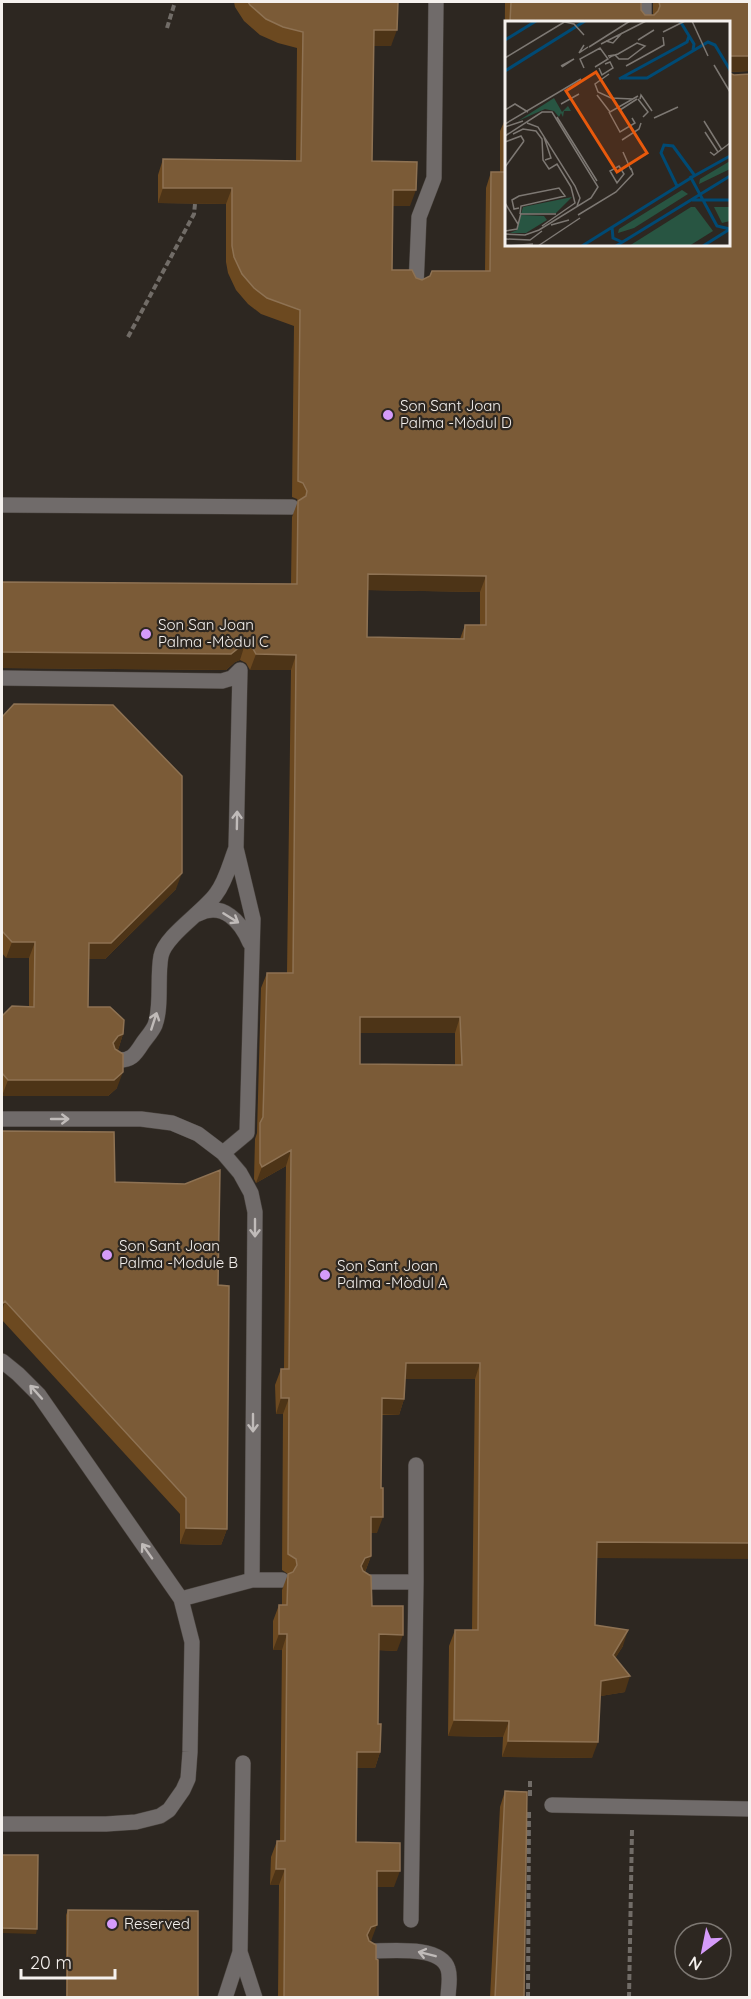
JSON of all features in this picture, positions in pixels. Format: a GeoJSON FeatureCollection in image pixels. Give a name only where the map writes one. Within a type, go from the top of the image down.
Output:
{"type":"FeatureCollection","features":[{"type":"Feature","properties":{"kind":"lane"},"geometry":{"type":"LineString","coordinates":[[416,286],[418,217],[434,178],[436,2]]}},
{"type":"Feature","properties":{"kind":"lane"},"geometry":{"type":"LineString","coordinates":[[644,2],[644,21]]}},
{"type":"Feature","properties":{"kind":"lane"},"geometry":{"type":"LineString","coordinates":[[2,505],[292,507]]}},
{"type":"Feature","properties":{"kind":"lane"},"geometry":{"type":"LineString","coordinates":[[2,678],[222,681],[232,678],[240,670],[236,848],[253,919],[247,1134],[223,1153]]}},
{"type":"Feature","properties":{"kind":"lane"},"geometry":{"type":"LineString","coordinates":[[117,1060],[134,1057],[155,1023],[161,952],[172,938],[209,903],[222,885],[236,848]]}},
{"type":"Feature","properties":{"kind":"lane"},"geometry":{"type":"LineString","coordinates":[[195,916],[206,910],[215,910],[236,919],[252,948]]}},
{"type":"Feature","properties":{"kind":"lane"},"geometry":{"type":"LineString","coordinates":[[2,1119],[141,1119],[172,1123],[198,1134],[223,1153],[240,1173],[251,1193],[255,1212],[252,1580]]}},
{"type":"Feature","properties":{"kind":"lane"},"geometry":{"type":"LineString","coordinates":[[2,1360],[39,1395],[181,1599],[192,1642],[188,1779],[169,1810],[160,1816],[136,1822],[2,1824]]}},
{"type":"Feature","properties":{"kind":"lane"},"geometry":{"type":"LineString","coordinates":[[411,1920],[416,1465]]}},
{"type":"Feature","properties":{"kind":"lane"},"geometry":{"type":"LineString","coordinates":[[181,1599],[252,1580],[282,1580]]}},
{"type":"Feature","properties":{"kind":"lane"},"geometry":{"type":"LineString","coordinates":[[365,1582],[416,1582]]}},
{"type":"Feature","properties":{"kind":"lane"},"geometry":{"type":"LineString","coordinates":[[225,1998],[240,1952],[243,1763]]}},
{"type":"Feature","properties":{"kind":"lane"},"geometry":{"type":"LineString","coordinates":[[552,1805],[750,1809]]}},
{"type":"Feature","properties":{"kind":"lane"},"geometry":{"type":"LineString","coordinates":[[370,1951],[430,1953],[440,1959],[449,1972],[448,1998]]}},
{"type":"Feature","properties":{"kind":"lane"},"geometry":{"type":"LineString","coordinates":[[240,1952],[255,1998]]}},
{"type":"Feature","properties":{"kind":"path"},"geometry":{"type":"LineString","coordinates":[[167,28],[175,2]]}},
{"type":"Feature","properties":{"kind":"path"},"geometry":{"type":"LineString","coordinates":[[128,337],[194,214],[195,204]]}},
{"type":"Feature","properties":{"kind":"path"},"geometry":{"type":"LineString","coordinates":[[528,1998],[530,1779]]}},
{"type":"Feature","properties":{"kind":"path"},"geometry":{"type":"LineString","coordinates":[[629,1998],[632,1829]]}},
{"type":"Feature","properties":{"kind":"building"},"geometry":{"type":"Polygon","coordinates":[[[248,2],[398,2],[397,30],[374,30],[372,161],[417,162],[416,190],[393,190],[392,270],[412,270],[416,278],[422,280],[430,276],[432,271],[490,271],[491,172],[505,172],[505,246],[730,246],[730,73],[750,74],[750,1543],[597,1542],[595,1625],[628,1630],[613,1655],[630,1676],[601,1681],[598,1742],[508,1741],[509,1721],[454,1720],[455,1630],[478,1630],[480,1363],[406,1363],[404,1399],[382,1398],[383,1517],[371,1517],[371,1556],[365,1558],[361,1566],[363,1571],[371,1576],[372,1606],[403,1606],[403,1635],[379,1634],[380,1752],[357,1752],[356,1842],[400,1843],[400,1871],[377,1871],[377,1925],[371,1927],[367,1935],[369,1941],[376,1945],[378,1998],[284,1998],[285,1869],[276,1869],[277,1841],[285,1841],[287,1634],[279,1634],[279,1605],[287,1605],[288,1574],[293,1572],[297,1565],[296,1559],[288,1554],[289,1398],[281,1398],[281,1369],[289,1369],[291,1150],[262,1167],[260,1163],[260,1123],[263,1117],[267,973],[293,973],[296,655],[256,654],[252,647],[245,644],[231,654],[2,652],[2,582],[297,584],[298,501],[306,496],[307,491],[303,483],[298,481],[300,310],[267,298],[242,274],[234,257],[232,246],[232,188],[163,188],[163,159],[301,161],[303,32],[283,27],[266,19],[248,2]],[[368,574],[367,637],[464,639],[465,625],[486,625],[486,576],[368,574]],[[360,1017],[360,1064],[462,1065],[460,1017],[360,1017]]]}},
{"type":"Feature","properties":{"kind":"building"},"geometry":{"type":"Polygon","coordinates":[[[511,2],[641,2],[641,10],[645,15],[654,15],[660,6],[659,2],[750,2],[750,56],[730,56],[730,21],[510,21],[511,2]]]}},
{"type":"Feature","properties":{"kind":"building"},"geometry":{"type":"Polygon","coordinates":[[[14,704],[113,705],[182,776],[182,873],[111,943],[89,943],[88,1007],[110,1007],[124,1020],[123,1034],[118,1036],[113,1043],[115,1049],[123,1054],[123,1072],[114,1080],[8,1080],[2,1073],[2,1016],[12,1006],[34,1007],[35,942],[12,942],[2,931],[2,717],[14,704]]]}},
{"type":"Feature","properties":{"kind":"building","name":"Son Sant Joan Palma -Module B"},"geometry":{"type":"Polygon","coordinates":[[[2,1131],[114,1132],[115,1182],[185,1184],[220,1170],[218,1285],[229,1286],[227,1529],[186,1528],[186,1498],[5,1301],[2,1304],[2,1131]]]}},
{"type":"Feature","properties":{"kind":"building"},"geometry":{"type":"Polygon","coordinates":[[[505,1791],[527,1792],[524,1998],[495,1998],[505,1791]]]}},
{"type":"Feature","properties":{"kind":"building"},"geometry":{"type":"Polygon","coordinates":[[[2,1855],[38,1855],[37,1929],[2,1928],[2,1855]]]}},
{"type":"Feature","properties":{"kind":"building"},"geometry":{"type":"Polygon","coordinates":[[[68,1910],[198,1911],[198,1998],[67,1998],[68,1910]]]}},
{"type":"Feature","properties":{"kind":"place","name":"Son Sant Joan Palma -Mòdul D"},"geometry":{"type":"Point","coordinates":[388,415]}},
{"type":"Feature","properties":{"kind":"place","name":"Son San Joan Palma -Mòdul C"},"geometry":{"type":"Point","coordinates":[146,634]}},
{"type":"Feature","properties":{"kind":"place","name":"Son Sant Joan Palma -Module B"},"geometry":{"type":"Point","coordinates":[107,1255]}},
{"type":"Feature","properties":{"kind":"place","name":"Son Sant Joan Palma -Mòdul A"},"geometry":{"type":"Point","coordinates":[325,1275]}},
{"type":"Feature","properties":{"kind":"place","name":"Reserved"},"geometry":{"type":"Point","coordinates":[112,1924]}}]}
